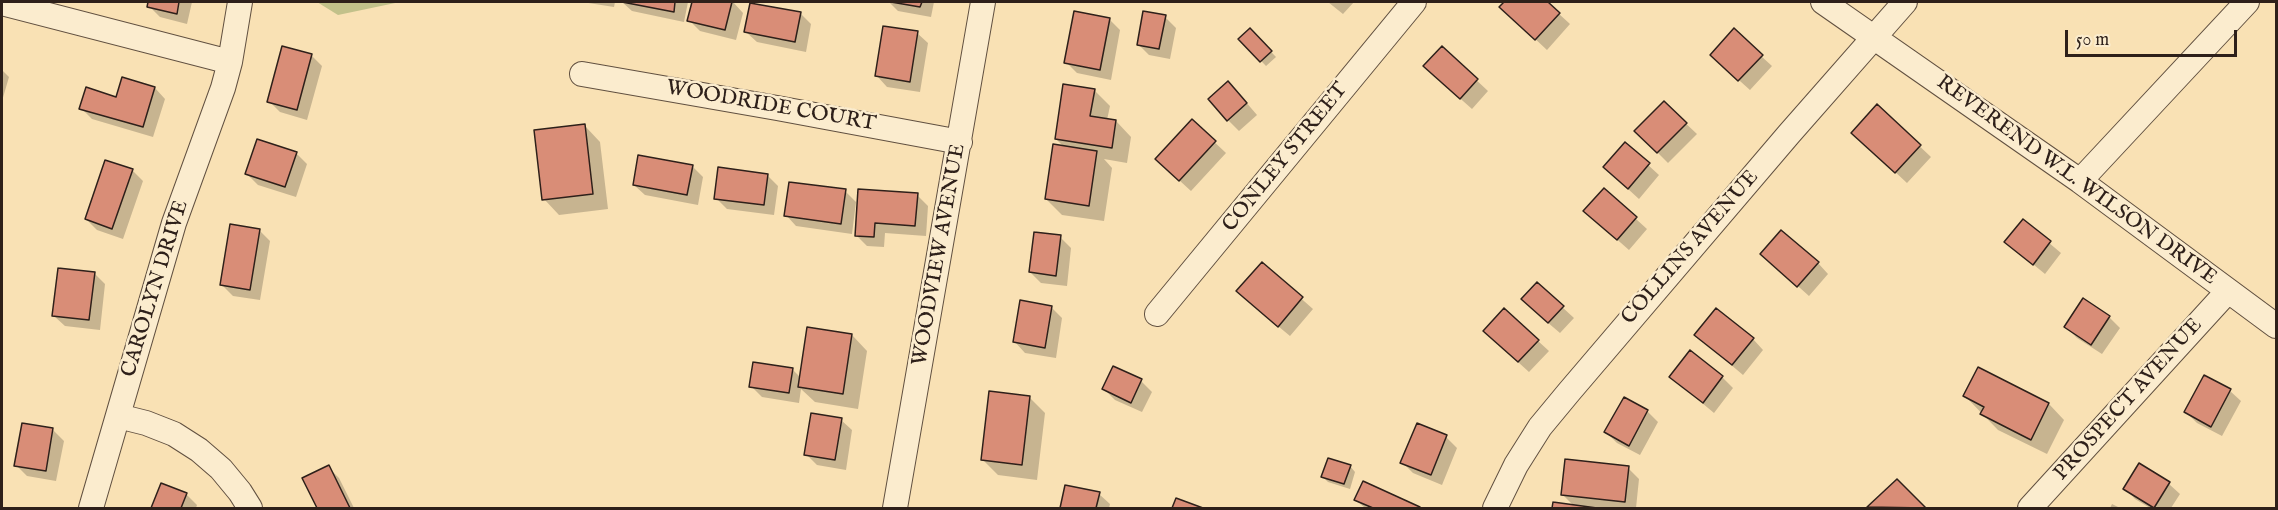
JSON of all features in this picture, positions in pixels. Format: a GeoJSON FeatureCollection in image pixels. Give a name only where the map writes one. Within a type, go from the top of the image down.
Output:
{"type":"FeatureCollection","features":[{"type":"Feature","properties":{"kind":"street","name":"CAROLYN DRIVE"},"geometry":{"type":"LineString","coordinates":[[91,508],[174,223],[223,88],[230,62],[240,2]]}},
{"type":"Feature","properties":{"kind":"street","name":"WOODVIEW AVENUE"},"geometry":{"type":"LineString","coordinates":[[895,508],[983,2]]}},
{"type":"Feature","properties":{"kind":"street","name":"CONLEY STREET"},"geometry":{"type":"LineString","coordinates":[[1157,314],[1414,2]]}},
{"type":"Feature","properties":{"kind":"street","name":"REVEREND W.L. WILSON DRIVE"},"geometry":{"type":"LineString","coordinates":[[1823,2],[2080,181],[2277,326]]}},
{"type":"Feature","properties":{"kind":"street","name":"COLLINS AVENUE"},"geometry":{"type":"LineString","coordinates":[[1495,508],[1516,465],[1540,427],[1781,143],[1905,2]]}},
{"type":"Feature","properties":{"kind":"street"},"geometry":{"type":"LineString","coordinates":[[2080,181],[2247,2]]}},
{"type":"Feature","properties":{"kind":"street"},"geometry":{"type":"LineString","coordinates":[[2,3],[230,62]]}},
{"type":"Feature","properties":{"kind":"street","name":"WOODRIDE COURT"},"geometry":{"type":"LineString","coordinates":[[582,74],[766,105],[960,142]]}},
{"type":"Feature","properties":{"kind":"street","name":"PROSPECT AVENUE"},"geometry":{"type":"LineString","coordinates":[[2030,508],[2228,291]]}},
{"type":"Feature","properties":{"kind":"street"},"geometry":{"type":"LineString","coordinates":[[118,416],[147,423],[174,434],[199,450],[221,469],[250,508]]}},
{"type":"Feature","properties":{"kind":"shaded area"},"geometry":{"type":"Polygon","coordinates":[[[317,2],[400,2],[338,15],[317,2]]]}},
{"type":"Feature","properties":{"kind":"building"},"geometry":{"type":"Polygon","coordinates":[[[148,2],[179,2],[177,14],[147,7],[148,2]]]}},
{"type":"Feature","properties":{"kind":"building"},"geometry":{"type":"Polygon","coordinates":[[[622,2],[675,2],[674,12],[622,2]]]}},
{"type":"Feature","properties":{"kind":"building"},"geometry":{"type":"Polygon","coordinates":[[[692,2],[732,2],[725,30],[687,21],[692,2]]]}},
{"type":"Feature","properties":{"kind":"building"},"geometry":{"type":"Polygon","coordinates":[[[891,2],[922,2],[920,7],[891,2]]]}},
{"type":"Feature","properties":{"kind":"building"},"geometry":{"type":"Polygon","coordinates":[[[1504,2],[1548,2],[1560,13],[1535,40],[1499,7],[1504,2]]]}},
{"type":"Feature","properties":{"kind":"building"},"geometry":{"type":"Polygon","coordinates":[[[750,3],[801,12],[795,42],[744,32],[750,3]]]}},
{"type":"Feature","properties":{"kind":"building"},"geometry":{"type":"Polygon","coordinates":[[[1074,11],[1110,18],[1100,70],[1064,63],[1074,11]]]}},
{"type":"Feature","properties":{"kind":"building"},"geometry":{"type":"Polygon","coordinates":[[[1143,11],[1166,15],[1159,49],[1137,45],[1143,11]]]}},
{"type":"Feature","properties":{"kind":"building"},"geometry":{"type":"Polygon","coordinates":[[[883,26],[918,31],[910,82],[875,76],[883,26]]]}},
{"type":"Feature","properties":{"kind":"building"},"geometry":{"type":"Polygon","coordinates":[[[1250,28],[1272,51],[1260,62],[1238,39],[1250,28]]]}},
{"type":"Feature","properties":{"kind":"building"},"geometry":{"type":"Polygon","coordinates":[[[1734,28],[1763,55],[1738,81],[1710,55],[1734,28]]]}},
{"type":"Feature","properties":{"kind":"building"},"geometry":{"type":"Polygon","coordinates":[[[282,46],[312,54],[297,110],[267,102],[282,46]]]}},
{"type":"Feature","properties":{"kind":"building"},"geometry":{"type":"Polygon","coordinates":[[[1442,46],[1478,79],[1460,99],[1423,66],[1442,46]]]}},
{"type":"Feature","properties":{"kind":"building"},"geometry":{"type":"Polygon","coordinates":[[[122,77],[155,87],[143,127],[79,109],[86,87],[116,97],[122,77]]]}},
{"type":"Feature","properties":{"kind":"building"},"geometry":{"type":"Polygon","coordinates":[[[1228,81],[1247,103],[1227,121],[1208,99],[1228,81]]]}},
{"type":"Feature","properties":{"kind":"building"},"geometry":{"type":"Polygon","coordinates":[[[1063,84],[1095,89],[1090,116],[1116,120],[1112,148],[1055,139],[1063,84]]]}},
{"type":"Feature","properties":{"kind":"building"},"geometry":{"type":"Polygon","coordinates":[[[1664,101],[1687,123],[1657,153],[1634,131],[1664,101]]]}},
{"type":"Feature","properties":{"kind":"building"},"geometry":{"type":"Polygon","coordinates":[[[1877,104],[1921,145],[1895,173],[1851,133],[1877,104]]]}},
{"type":"Feature","properties":{"kind":"building"},"geometry":{"type":"Polygon","coordinates":[[[1192,119],[1216,141],[1179,181],[1155,159],[1192,119]]]}},
{"type":"Feature","properties":{"kind":"building"},"geometry":{"type":"Polygon","coordinates":[[[585,124],[593,194],[542,200],[534,130],[585,124]]]}},
{"type":"Feature","properties":{"kind":"building"},"geometry":{"type":"Polygon","coordinates":[[[257,139],[297,152],[285,187],[245,174],[257,139]]]}},
{"type":"Feature","properties":{"kind":"building"},"geometry":{"type":"Polygon","coordinates":[[[1625,142],[1650,163],[1628,189],[1603,167],[1625,142]]]}},
{"type":"Feature","properties":{"kind":"building"},"geometry":{"type":"Polygon","coordinates":[[[1053,144],[1097,151],[1089,206],[1045,199],[1053,144]]]}},
{"type":"Feature","properties":{"kind":"building"},"geometry":{"type":"Polygon","coordinates":[[[638,155],[693,165],[687,195],[633,185],[638,155]]]}},
{"type":"Feature","properties":{"kind":"building"},"geometry":{"type":"Polygon","coordinates":[[[105,160],[133,169],[112,229],[85,219],[105,160]]]}},
{"type":"Feature","properties":{"kind":"building"},"geometry":{"type":"Polygon","coordinates":[[[718,167],[768,174],[764,205],[714,199],[718,167]]]}},
{"type":"Feature","properties":{"kind":"building"},"geometry":{"type":"Polygon","coordinates":[[[789,182],[846,189],[841,224],[784,216],[789,182]]]}},
{"type":"Feature","properties":{"kind":"building"},"geometry":{"type":"Polygon","coordinates":[[[1604,188],[1637,217],[1617,240],[1583,211],[1604,188]]]}},
{"type":"Feature","properties":{"kind":"building"},"geometry":{"type":"Polygon","coordinates":[[[858,189],[918,193],[915,226],[875,223],[874,237],[855,236],[858,189]]]}},
{"type":"Feature","properties":{"kind":"building"},"geometry":{"type":"Polygon","coordinates":[[[2023,219],[2051,241],[2033,265],[2004,242],[2023,219]]]}},
{"type":"Feature","properties":{"kind":"building"},"geometry":{"type":"Polygon","coordinates":[[[230,224],[260,229],[250,290],[220,285],[230,224]]]}},
{"type":"Feature","properties":{"kind":"building"},"geometry":{"type":"Polygon","coordinates":[[[1781,230],[1819,262],[1797,287],[1760,254],[1781,230]]]}},
{"type":"Feature","properties":{"kind":"building"},"geometry":{"type":"Polygon","coordinates":[[[1034,232],[1061,235],[1056,276],[1029,272],[1034,232]]]}},
{"type":"Feature","properties":{"kind":"building"},"geometry":{"type":"Polygon","coordinates":[[[1262,262],[1303,297],[1278,327],[1236,291],[1262,262]]]}},
{"type":"Feature","properties":{"kind":"building"},"geometry":{"type":"Polygon","coordinates":[[[58,268],[95,272],[89,320],[52,316],[58,268]]]}},
{"type":"Feature","properties":{"kind":"building"},"geometry":{"type":"Polygon","coordinates":[[[1537,282],[1564,306],[1548,323],[1521,299],[1537,282]]]}},
{"type":"Feature","properties":{"kind":"building"},"geometry":{"type":"Polygon","coordinates":[[[2083,298],[2110,316],[2091,345],[2064,327],[2083,298]]]}},
{"type":"Feature","properties":{"kind":"building"},"geometry":{"type":"Polygon","coordinates":[[[1020,300],[1052,306],[1045,348],[1013,342],[1020,300]]]}},
{"type":"Feature","properties":{"kind":"building"},"geometry":{"type":"Polygon","coordinates":[[[1504,308],[1539,340],[1518,362],[1483,331],[1504,308]]]}},
{"type":"Feature","properties":{"kind":"building"},"geometry":{"type":"Polygon","coordinates":[[[1716,308],[1754,338],[1732,365],[1694,335],[1716,308]]]}},
{"type":"Feature","properties":{"kind":"building"},"geometry":{"type":"Polygon","coordinates":[[[807,327],[852,334],[843,394],[798,387],[807,327]]]}},
{"type":"Feature","properties":{"kind":"building"},"geometry":{"type":"Polygon","coordinates":[[[1690,350],[1723,376],[1703,403],[1669,377],[1690,350]]]}},
{"type":"Feature","properties":{"kind":"building"},"geometry":{"type":"Polygon","coordinates":[[[753,362],[793,368],[789,393],[749,387],[753,362]]]}},
{"type":"Feature","properties":{"kind":"building"},"geometry":{"type":"Polygon","coordinates":[[[1113,366],[1142,379],[1131,403],[1102,389],[1113,366]]]}},
{"type":"Feature","properties":{"kind":"building"},"geometry":{"type":"Polygon","coordinates":[[[1978,367],[2049,403],[2031,440],[1980,414],[1984,407],[1963,396],[1978,367]]]}},
{"type":"Feature","properties":{"kind":"building"},"geometry":{"type":"Polygon","coordinates":[[[2204,375],[2231,389],[2211,427],[2184,412],[2204,375]]]}},
{"type":"Feature","properties":{"kind":"building"},"geometry":{"type":"Polygon","coordinates":[[[989,391],[1030,396],[1022,465],[981,460],[989,391]]]}},
{"type":"Feature","properties":{"kind":"building"},"geometry":{"type":"Polygon","coordinates":[[[1624,397],[1648,410],[1629,446],[1604,432],[1624,397]]]}},
{"type":"Feature","properties":{"kind":"building"},"geometry":{"type":"Polygon","coordinates":[[[811,413],[842,418],[835,460],[804,455],[811,413]]]}},
{"type":"Feature","properties":{"kind":"building"},"geometry":{"type":"Polygon","coordinates":[[[22,423],[53,428],[46,471],[14,466],[22,423]]]}},
{"type":"Feature","properties":{"kind":"building"},"geometry":{"type":"Polygon","coordinates":[[[1417,423],[1447,435],[1431,475],[1400,463],[1417,423]]]}},
{"type":"Feature","properties":{"kind":"building"},"geometry":{"type":"Polygon","coordinates":[[[1328,458],[1351,465],[1344,484],[1321,477],[1328,458]]]}},
{"type":"Feature","properties":{"kind":"building"},"geometry":{"type":"Polygon","coordinates":[[[1565,459],[1629,466],[1625,502],[1561,495],[1565,459]]]}},
{"type":"Feature","properties":{"kind":"building"},"geometry":{"type":"Polygon","coordinates":[[[2139,463],[2170,482],[2154,508],[2123,489],[2139,463]]]}},
{"type":"Feature","properties":{"kind":"building"},"geometry":{"type":"Polygon","coordinates":[[[329,465],[350,508],[317,508],[302,478],[329,465]]]}},
{"type":"Feature","properties":{"kind":"building"},"geometry":{"type":"Polygon","coordinates":[[[1897,479],[1926,508],[1867,507],[1897,479]]]}},
{"type":"Feature","properties":{"kind":"building"},"geometry":{"type":"Polygon","coordinates":[[[1363,481],[1420,507],[1373,508],[1354,500],[1363,481]]]}},
{"type":"Feature","properties":{"kind":"building"},"geometry":{"type":"Polygon","coordinates":[[[161,483],[187,493],[181,508],[151,508],[161,483]]]}},
{"type":"Feature","properties":{"kind":"building"},"geometry":{"type":"Polygon","coordinates":[[[1065,485],[1100,492],[1096,508],[1060,508],[1065,485]]]}},
{"type":"Feature","properties":{"kind":"building"},"geometry":{"type":"Polygon","coordinates":[[[1176,498],[1203,508],[1172,508],[1176,498]]]}},
{"type":"Feature","properties":{"kind":"building"},"geometry":{"type":"Polygon","coordinates":[[[1553,502],[1597,508],[1552,508],[1553,502]]]}}]}
